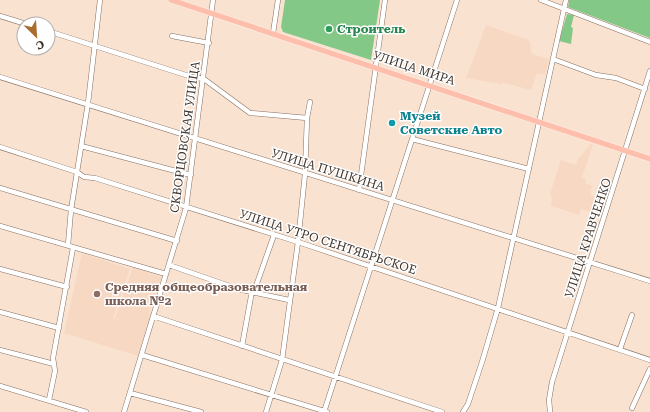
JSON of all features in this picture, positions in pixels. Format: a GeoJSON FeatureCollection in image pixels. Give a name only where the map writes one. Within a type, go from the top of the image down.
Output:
{"type":"FeatureCollection","features":[{"type":"Feature","properties":{"kind":"main road","name":"УЛИЦА МИРА"},"geometry":{"type":"LineString","coordinates":[[171,0],[650,159]]}},
{"type":"Feature","properties":{"kind":"street"},"geometry":{"type":"LineString","coordinates":[[49,400],[55,370],[53,358],[67,287],[71,247],[71,210],[88,104],[100,0]]}},
{"type":"Feature","properties":{"kind":"street","name":"СКВОРЦОВСКАЯ УЛИЦА"},"geometry":{"type":"LineString","coordinates":[[124,412],[186,208],[197,139],[213,0]]}},
{"type":"Feature","properties":{"kind":"street"},"geometry":{"type":"LineString","coordinates":[[273,33],[278,0]]}},
{"type":"Feature","properties":{"kind":"street"},"geometry":{"type":"LineString","coordinates":[[359,190],[385,0]]}},
{"type":"Feature","properties":{"kind":"street"},"geometry":{"type":"LineString","coordinates":[[142,354],[325,412],[457,0]]}},
{"type":"Feature","properties":{"kind":"street"},"geometry":{"type":"LineString","coordinates":[[541,0],[650,42]]}},
{"type":"Feature","properties":{"kind":"street"},"geometry":{"type":"LineString","coordinates":[[463,412],[468,404],[480,369],[498,308],[566,0]]}},
{"type":"Feature","properties":{"kind":"street"},"geometry":{"type":"LineString","coordinates":[[0,16],[16,21]]}},
{"type":"Feature","properties":{"kind":"street"},"geometry":{"type":"LineString","coordinates":[[56,34],[192,77],[204,79],[250,113],[307,118]]}},
{"type":"Feature","properties":{"kind":"street"},"geometry":{"type":"LineString","coordinates":[[172,36],[209,43]]}},
{"type":"Feature","properties":{"kind":"street"},"geometry":{"type":"LineString","coordinates":[[553,59],[596,75],[616,78],[645,89]]}},
{"type":"Feature","properties":{"kind":"street","name":"УЛИЦА КРАВЧЕНКО"},"geometry":{"type":"LineString","coordinates":[[550,410],[549,400],[552,382],[650,71]]}},
{"type":"Feature","properties":{"kind":"street","name":"УЛИЦА ПУШКИНА"},"geometry":{"type":"LineString","coordinates":[[0,77],[650,281]]}},
{"type":"Feature","properties":{"kind":"street"},"geometry":{"type":"LineString","coordinates":[[266,412],[282,360],[306,174],[307,118],[310,102]]}},
{"type":"Feature","properties":{"kind":"street"},"geometry":{"type":"LineString","coordinates":[[412,139],[529,169]]}},
{"type":"Feature","properties":{"kind":"street"},"geometry":{"type":"LineString","coordinates":[[81,146],[191,175]]}},
{"type":"Feature","properties":{"kind":"street","name":"УЛИЦА УТРО СЕНТЯБРЬСКОЕ"},"geometry":{"type":"LineString","coordinates":[[0,147],[77,172],[84,177],[94,178],[298,242],[650,360]]}},
{"type":"Feature","properties":{"kind":"street"},"geometry":{"type":"LineString","coordinates":[[0,188],[177,241]]}},
{"type":"Feature","properties":{"kind":"street"},"geometry":{"type":"LineString","coordinates":[[0,226],[166,274]]}},
{"type":"Feature","properties":{"kind":"street"},"geometry":{"type":"LineString","coordinates":[[242,346],[252,291],[256,286],[274,235]]}},
{"type":"Feature","properties":{"kind":"street"},"geometry":{"type":"LineString","coordinates":[[169,265],[238,289],[289,300]]}},
{"type":"Feature","properties":{"kind":"street"},"geometry":{"type":"LineString","coordinates":[[0,269],[67,287]]}},
{"type":"Feature","properties":{"kind":"street"},"geometry":{"type":"LineString","coordinates":[[0,312],[59,328]]}},
{"type":"Feature","properties":{"kind":"street"},"geometry":{"type":"LineString","coordinates":[[620,349],[632,315]]}},
{"type":"Feature","properties":{"kind":"street"},"geometry":{"type":"LineString","coordinates":[[153,316],[442,412]]}},
{"type":"Feature","properties":{"kind":"street"},"geometry":{"type":"LineString","coordinates":[[0,350],[54,364]]}},
{"type":"Feature","properties":{"kind":"street"},"geometry":{"type":"LineString","coordinates":[[632,408],[650,369]]}},
{"type":"Feature","properties":{"kind":"street"},"geometry":{"type":"LineString","coordinates":[[0,386],[86,412]]}},
{"type":"Feature","properties":{"kind":"street"},"geometry":{"type":"LineString","coordinates":[[130,393],[201,412]]}},
{"type":"Feature","properties":{"kind":"shaded area"},"geometry":{"type":"Polygon","coordinates":[[[486,25],[526,39],[530,42],[531,52],[534,55],[549,59],[545,75],[537,73],[531,90],[502,82],[502,84],[466,78],[486,25]]]}},
{"type":"Feature","properties":{"kind":"shaded area"},"geometry":{"type":"Polygon","coordinates":[[[590,144],[593,145],[582,177],[586,179],[585,183],[592,186],[590,195],[605,200],[601,214],[581,209],[579,215],[551,206],[552,198],[550,194],[561,160],[576,165],[579,157],[590,144]]]}},
{"type":"Feature","properties":{"kind":"shaded area","name":"Средняя общеобразовательная школа №2"},"geometry":{"type":"Polygon","coordinates":[[[82,253],[130,269],[113,318],[126,323],[115,318],[133,267],[162,277],[149,313],[151,314],[138,356],[64,333],[82,253]]]}},
{"type":"Feature","properties":{"kind":"green space","name":"Строитель"},"geometry":{"type":"Polygon","coordinates":[[[285,0],[380,0],[371,60],[283,32],[281,27],[285,0]]]}},
{"type":"Feature","properties":{"kind":"green space"},"geometry":{"type":"Polygon","coordinates":[[[569,0],[650,0],[650,38],[568,7],[569,0]]]}},
{"type":"Feature","properties":{"kind":"green space"},"geometry":{"type":"Polygon","coordinates":[[[567,14],[574,15],[571,27],[573,28],[571,44],[559,41],[567,14]]]}},
{"type":"Feature","properties":{"kind":"place","name":"Строитель"},"geometry":{"type":"Point","coordinates":[329,29]}},
{"type":"Feature","properties":{"kind":"place","name":"Музей Советские Авто"},"geometry":{"type":"Point","coordinates":[392,123]}},
{"type":"Feature","properties":{"kind":"place","name":"Средняя общеобразовательная школа №2"},"geometry":{"type":"Point","coordinates":[97,294]}}]}
